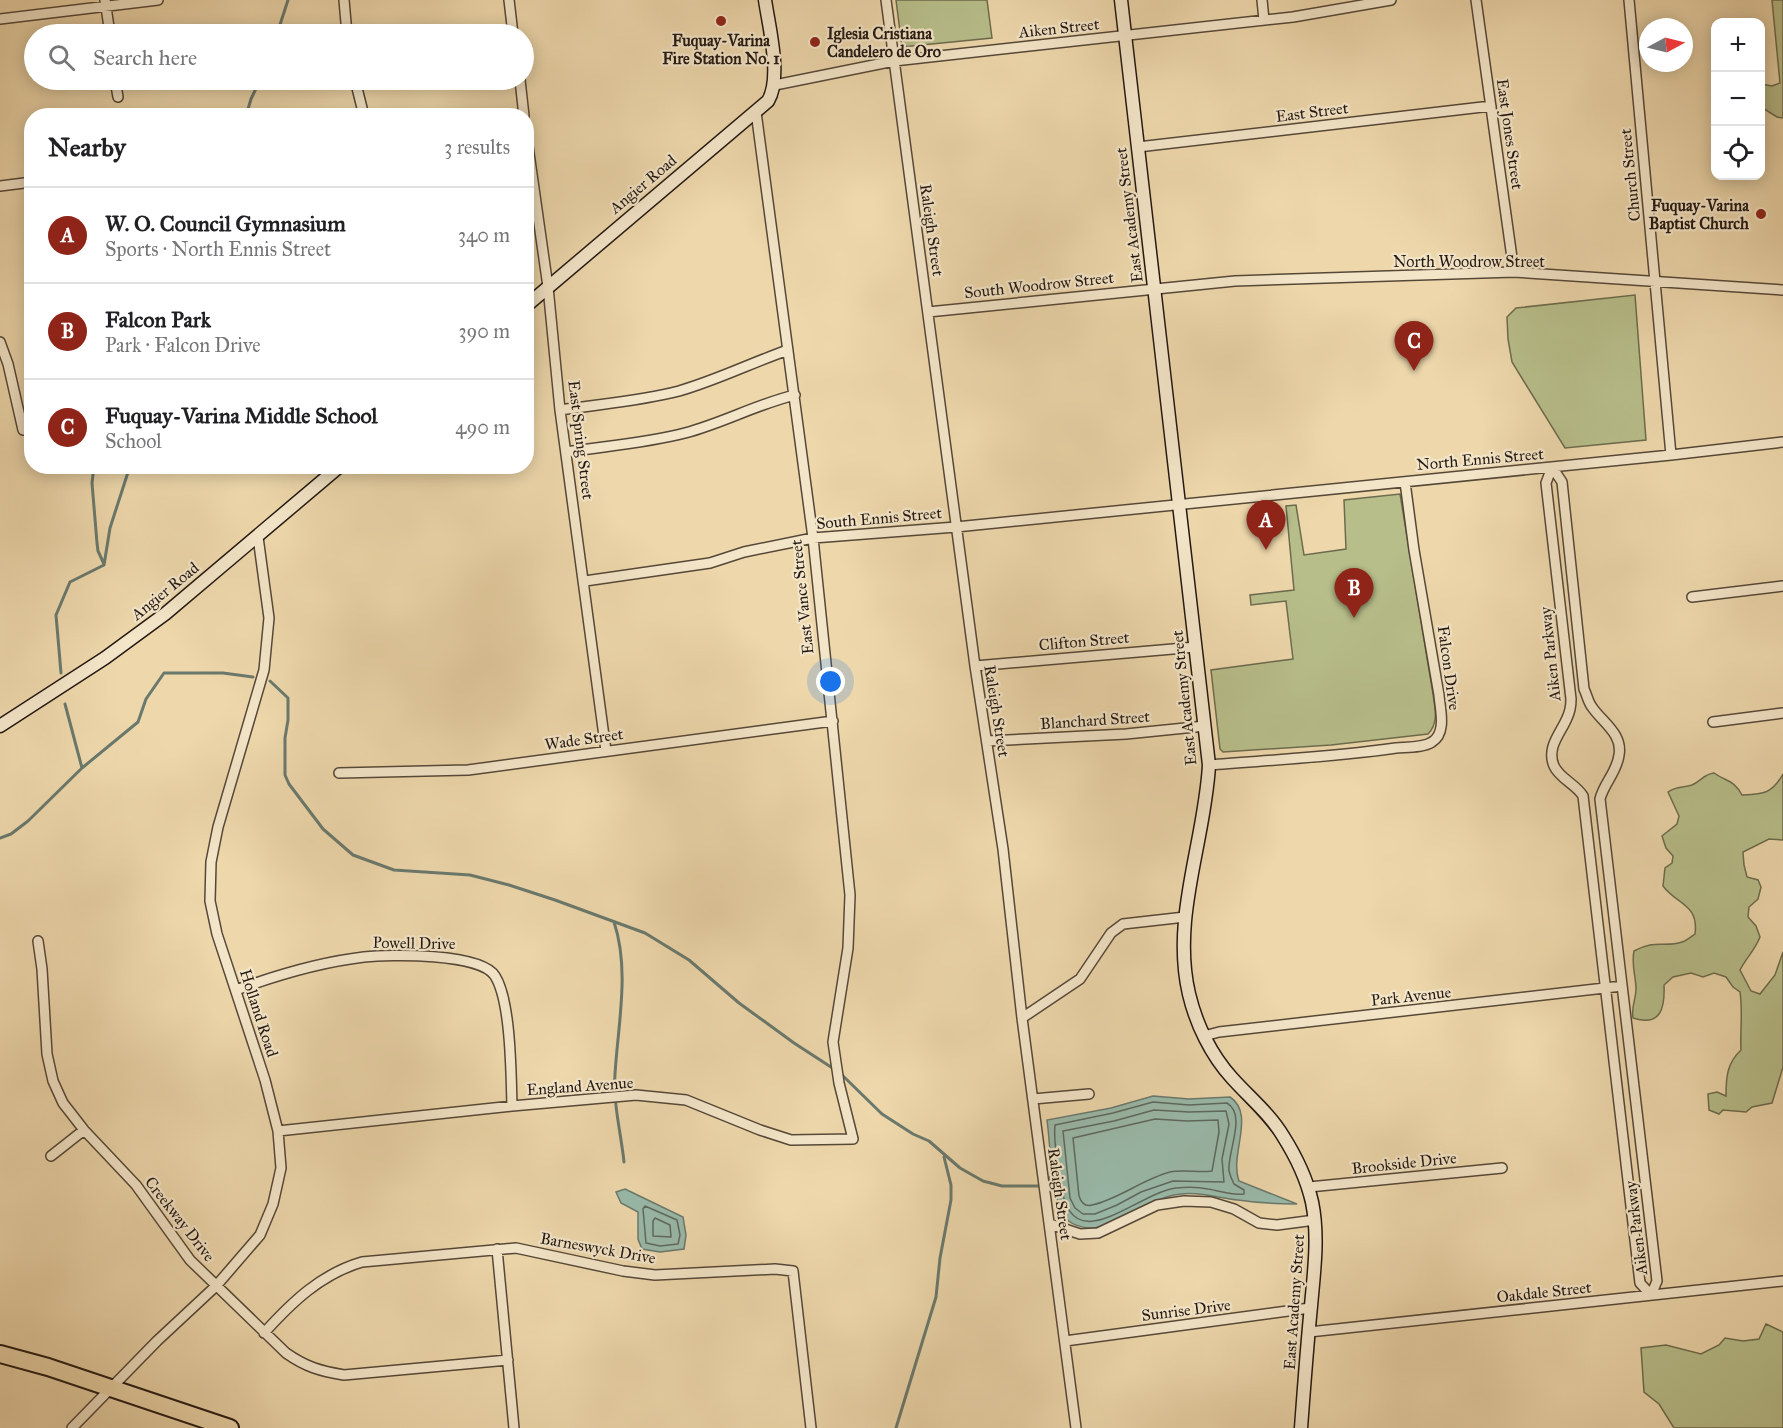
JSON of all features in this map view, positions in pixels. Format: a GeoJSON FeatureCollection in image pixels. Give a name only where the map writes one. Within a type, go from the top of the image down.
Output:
{"type":"FeatureCollection","features":[{"type":"Feature","properties":{"kind":"highway"},"geometry":{"type":"LineString","coordinates":[[0,1354],[111,1387],[230,1428]]}},
{"type":"Feature","properties":{"kind":"street"},"geometry":{"type":"LineString","coordinates":[[0,19],[105,3],[159,0]]}},
{"type":"Feature","properties":{"kind":"street"},"geometry":{"type":"LineString","coordinates":[[344,0],[346,24]]}},
{"type":"Feature","properties":{"kind":"street"},"geometry":{"type":"LineString","coordinates":[[509,0],[512,24]]}},
{"type":"Feature","properties":{"kind":"street"},"geometry":{"type":"LineString","coordinates":[[765,0],[775,85]]}},
{"type":"Feature","properties":{"kind":"street","name":"Raleigh Street"},"geometry":{"type":"LineString","coordinates":[[886,0],[975,666],[1003,849],[1032,1099],[1076,1428]]}},
{"type":"Feature","properties":{"kind":"street","name":"East Academy Street"},"geometry":{"type":"LineString","coordinates":[[1121,0],[1209,765],[1206,801],[1185,917],[1183,942],[1185,976],[1193,1010],[1204,1036],[1230,1076],[1283,1135],[1309,1187],[1315,1220],[1315,1262],[1301,1428]]}},
{"type":"Feature","properties":{"kind":"street"},"geometry":{"type":"LineString","coordinates":[[1262,0],[1264,20]]}},
{"type":"Feature","properties":{"kind":"street","name":"Aiken Street"},"geometry":{"type":"LineString","coordinates":[[775,85],[894,62],[1293,17],[1391,0]]}},
{"type":"Feature","properties":{"kind":"street","name":"East Jones Street"},"geometry":{"type":"LineString","coordinates":[[1476,0],[1514,272]]}},
{"type":"Feature","properties":{"kind":"street","name":"Church Street"},"geometry":{"type":"LineString","coordinates":[[1629,0],[1671,455]]}},
{"type":"Feature","properties":{"kind":"street"},"geometry":{"type":"LineString","coordinates":[[105,3],[108,24]]}},
{"type":"Feature","properties":{"kind":"street","name":"Angier Road"},"geometry":{"type":"LineString","coordinates":[[534,299],[756,112],[768,101],[775,85]]}},
{"type":"Feature","properties":{"kind":"street"},"geometry":{"type":"LineString","coordinates":[[117,90],[118,97]]}},
{"type":"Feature","properties":{"kind":"street"},"geometry":{"type":"LineString","coordinates":[[358,90],[362,108]]}},
{"type":"Feature","properties":{"kind":"street"},"geometry":{"type":"LineString","coordinates":[[520,90],[523,108]]}},
{"type":"Feature","properties":{"kind":"street","name":"East Street"},"geometry":{"type":"LineString","coordinates":[[1138,147],[1491,106]]}},
{"type":"Feature","properties":{"kind":"street","name":"East Vance Street"},"geometry":{"type":"LineString","coordinates":[[756,112],[813,538],[850,895],[848,948],[833,1041],[839,1083],[847,1114]]}},
{"type":"Feature","properties":{"kind":"street"},"geometry":{"type":"LineString","coordinates":[[0,186],[24,183]]}},
{"type":"Feature","properties":{"kind":"street","name":"East Spring Street"},"geometry":{"type":"LineString","coordinates":[[534,188],[548,287],[560,410],[585,581],[606,751]]}},
{"type":"Feature","properties":{"kind":"street","name":"North Woodrow Street"},"geometry":{"type":"LineString","coordinates":[[1155,288],[1235,281],[1514,272],[1783,290]]}},
{"type":"Feature","properties":{"kind":"street","name":"South Woodrow Street"},"geometry":{"type":"LineString","coordinates":[[927,312],[1155,288]]}},
{"type":"Feature","properties":{"kind":"street"},"geometry":{"type":"LineString","coordinates":[[0,342],[8,364],[22,430]]}},
{"type":"Feature","properties":{"kind":"street"},"geometry":{"type":"LineString","coordinates":[[560,410],[637,400],[677,391],[717,380],[788,350]]}},
{"type":"Feature","properties":{"kind":"street"},"geometry":{"type":"LineString","coordinates":[[566,452],[685,433],[743,414],[775,400],[795,395]]}},
{"type":"Feature","properties":{"kind":"street","name":"North Ennis Street"},"geometry":{"type":"LineString","coordinates":[[1179,504],[1783,442]]}},
{"type":"Feature","properties":{"kind":"street","name":"Aiken Parkway"},"geometry":{"type":"LineString","coordinates":[[1552,467],[1562,482],[1584,689],[1591,706],[1619,742],[1617,763],[1603,787],[1600,799],[1657,1281],[1651,1295],[1640,1283],[1634,1215],[1604,988],[1584,801],[1578,788],[1561,775],[1554,766],[1552,755],[1553,743],[1570,710],[1571,698],[1546,483],[1552,467]]}},
{"type":"Feature","properties":{"kind":"street","name":"Angier Road"},"geometry":{"type":"LineString","coordinates":[[0,726],[105,658],[176,604],[331,474]]}},
{"type":"Feature","properties":{"kind":"street","name":"Falcon Drive"},"geometry":{"type":"LineString","coordinates":[[1209,765],[1387,750],[1426,744],[1436,738],[1442,718],[1405,482]]}},
{"type":"Feature","properties":{"kind":"street","name":"South Ennis Street"},"geometry":{"type":"LineString","coordinates":[[585,581],[710,563],[755,549],[813,538],[956,527],[1179,504]]}},
{"type":"Feature","properties":{"kind":"street","name":"Holland Road"},"geometry":{"type":"LineString","coordinates":[[72,1428],[111,1387],[216,1286],[260,1235],[273,1204],[281,1168],[278,1131],[266,1080],[217,934],[210,901],[211,862],[230,783],[264,670],[269,618],[258,537]]}},
{"type":"Feature","properties":{"kind":"street"},"geometry":{"type":"LineString","coordinates":[[1692,597],[1783,586]]}},
{"type":"Feature","properties":{"kind":"street","name":"Clifton Street"},"geometry":{"type":"LineString","coordinates":[[975,666],[1196,647]]}},
{"type":"Feature","properties":{"kind":"street"},"geometry":{"type":"LineString","coordinates":[[1571,698],[1587,695]]}},
{"type":"Feature","properties":{"kind":"street"},"geometry":{"type":"LineString","coordinates":[[1713,722],[1783,713]]}},
{"type":"Feature","properties":{"kind":"street","name":"Wade Street"},"geometry":{"type":"LineString","coordinates":[[339,772],[468,770],[833,721]]}},
{"type":"Feature","properties":{"kind":"street","name":"Blanchard Street"},"geometry":{"type":"LineString","coordinates":[[987,741],[1126,734],[1205,726]]}},
{"type":"Feature","properties":{"kind":"street"},"geometry":{"type":"LineString","coordinates":[[1584,801],[1600,799]]}},
{"type":"Feature","properties":{"kind":"street"},"geometry":{"type":"LineString","coordinates":[[1022,1018],[1080,979],[1111,933],[1124,924],[1185,917]]}},
{"type":"Feature","properties":{"kind":"street","name":"Creekway Drive"},"geometry":{"type":"LineString","coordinates":[[38,941],[47,1054],[53,1081],[63,1103],[84,1130],[136,1185],[190,1260],[264,1333],[301,1364],[318,1371],[344,1374],[508,1360]]}},
{"type":"Feature","properties":{"kind":"street","name":"Powell Drive"},"geometry":{"type":"LineString","coordinates":[[236,990],[268,978],[365,957],[452,958],[482,965],[494,974],[503,993],[512,1106]]}},
{"type":"Feature","properties":{"kind":"street","name":"Park Avenue"},"geometry":{"type":"LineString","coordinates":[[1204,1036],[1219,1032],[1622,986]]}},
{"type":"Feature","properties":{"kind":"street"},"geometry":{"type":"LineString","coordinates":[[1032,1099],[1089,1094]]}},
{"type":"Feature","properties":{"kind":"street","name":"England Avenue"},"geometry":{"type":"LineString","coordinates":[[278,1131],[636,1095],[686,1100],[791,1140],[853,1139],[847,1114]]}},
{"type":"Feature","properties":{"kind":"street"},"geometry":{"type":"LineString","coordinates":[[51,1156],[84,1130]]}},
{"type":"Feature","properties":{"kind":"street","name":"Brookside Drive"},"geometry":{"type":"LineString","coordinates":[[1309,1187],[1502,1168]]}},
{"type":"Feature","properties":{"kind":"street"},"geometry":{"type":"LineString","coordinates":[[1050,1224],[1080,1234],[1098,1233],[1156,1205],[1184,1201],[1211,1202],[1234,1209],[1259,1223],[1277,1225],[1315,1220]]}},
{"type":"Feature","properties":{"kind":"street","name":"Barneswyck Drive"},"geometry":{"type":"LineString","coordinates":[[264,1333],[297,1298],[321,1280],[346,1267],[362,1262],[516,1248],[623,1271],[655,1275],[775,1269],[793,1271],[811,1428]]}},
{"type":"Feature","properties":{"kind":"street"},"geometry":{"type":"LineString","coordinates":[[497,1250],[514,1428]]}},
{"type":"Feature","properties":{"kind":"street","name":"Oakdale Street"},"geometry":{"type":"LineString","coordinates":[[1309,1332],[1783,1281]]}},
{"type":"Feature","properties":{"kind":"street","name":"Sunrise Drive"},"geometry":{"type":"LineString","coordinates":[[1065,1341],[1310,1308]]}},
{"type":"Feature","properties":{"kind":"green space"},"geometry":{"type":"Polygon","coordinates":[[[896,0],[987,0],[992,38],[902,47],[896,0]]]}},
{"type":"Feature","properties":{"kind":"green space"},"geometry":{"type":"Polygon","coordinates":[[[1772,0],[1783,0],[1783,118],[1765,110],[1765,85],[1772,86],[1780,83],[1772,0]]]}},
{"type":"Feature","properties":{"kind":"green space"},"geometry":{"type":"Polygon","coordinates":[[[1635,295],[1646,440],[1565,448],[1512,362],[1507,317],[1516,308],[1635,295]]]}},
{"type":"Feature","properties":{"kind":"green space"},"geometry":{"type":"Polygon","coordinates":[[[1400,494],[1435,705],[1435,720],[1431,730],[1428,734],[1331,745],[1223,752],[1220,749],[1211,670],[1293,659],[1286,601],[1251,605],[1250,595],[1294,590],[1286,506],[1296,505],[1304,555],[1346,549],[1344,500],[1400,494]]]}},
{"type":"Feature","properties":{"kind":"green space"},"geometry":{"type":"Polygon","coordinates":[[[1714,773],[1733,784],[1742,795],[1766,792],[1775,786],[1783,774],[1783,840],[1769,839],[1743,852],[1747,877],[1758,880],[1761,887],[1758,899],[1749,907],[1748,917],[1756,926],[1760,937],[1740,970],[1751,991],[1760,994],[1775,975],[1783,952],[1783,1067],[1772,1103],[1752,1107],[1746,1112],[1723,1110],[1719,1114],[1709,1110],[1708,1094],[1717,1092],[1726,1096],[1728,1071],[1741,1050],[1740,992],[1726,977],[1714,973],[1703,977],[1691,973],[1673,977],[1664,985],[1664,1001],[1659,1014],[1650,1020],[1633,1018],[1636,989],[1634,951],[1648,945],[1682,942],[1695,934],[1694,917],[1690,911],[1663,886],[1665,868],[1672,863],[1673,856],[1666,848],[1662,836],[1677,824],[1679,816],[1668,792],[1692,785],[1714,773]]]}},
{"type":"Feature","properties":{"kind":"green space"},"geometry":{"type":"Polygon","coordinates":[[[1766,1324],[1783,1332],[1783,1428],[1674,1428],[1659,1404],[1644,1392],[1641,1348],[1666,1345],[1701,1354],[1719,1345],[1725,1338],[1743,1341],[1759,1339],[1766,1324]]]}},
{"type":"Feature","properties":{"kind":"water"},"geometry":{"type":"Polygon","coordinates":[[[1153,1096],[1189,1099],[1230,1097],[1237,1104],[1241,1114],[1242,1124],[1237,1159],[1239,1181],[1297,1204],[1260,1203],[1198,1194],[1182,1194],[1155,1201],[1095,1228],[1086,1228],[1068,1221],[1057,1200],[1047,1120],[1111,1108],[1153,1096]]]}},
{"type":"Feature","properties":{"kind":"water"},"geometry":{"type":"Polygon","coordinates":[[[625,1189],[683,1217],[686,1235],[684,1249],[660,1252],[642,1249],[638,1239],[638,1212],[621,1203],[616,1192],[625,1189]]]}},
{"type":"Feature","properties":{"kind":"waterway"},"geometry":{"type":"LineString","coordinates":[[280,24],[288,0]]}},
{"type":"Feature","properties":{"kind":"waterway"},"geometry":{"type":"LineString","coordinates":[[248,108],[255,90]]}},
{"type":"Feature","properties":{"kind":"waterway"},"geometry":{"type":"LineString","coordinates":[[93,474],[97,543],[104,564]]}},
{"type":"Feature","properties":{"kind":"waterway"},"geometry":{"type":"LineString","coordinates":[[61,673],[56,615],[70,582],[104,565],[110,528],[127,474]]}},
{"type":"Feature","properties":{"kind":"waterway"},"geometry":{"type":"LineString","coordinates":[[0,838],[11,834],[28,821],[82,768],[138,722],[146,699],[164,673],[223,673],[253,677]]}},
{"type":"Feature","properties":{"kind":"waterway"},"geometry":{"type":"LineString","coordinates":[[270,681],[288,698],[285,775],[289,784],[323,829],[353,855],[394,870],[470,875],[509,885],[645,933],[689,960],[739,1003],[834,1069]]}},
{"type":"Feature","properties":{"kind":"waterway"},"geometry":{"type":"LineString","coordinates":[[65,704],[82,768]]}},
{"type":"Feature","properties":{"kind":"waterway"},"geometry":{"type":"LineString","coordinates":[[614,922],[619,940],[622,978],[615,1096],[624,1162]]}},
{"type":"Feature","properties":{"kind":"waterway"},"geometry":{"type":"LineString","coordinates":[[840,1073],[882,1114],[913,1134],[929,1141],[960,1168],[983,1181],[1002,1186],[1042,1186],[1053,1175],[1057,1176]]}},
{"type":"Feature","properties":{"kind":"waterway"},"geometry":{"type":"LineString","coordinates":[[896,1428],[936,1297],[940,1258],[951,1200],[951,1185],[944,1157]]}},
{"type":"Feature","properties":{"kind":"place","name":"Fuquay-Varina Fire Station No. 1"},"geometry":{"type":"Point","coordinates":[721,21]}},
{"type":"Feature","properties":{"kind":"place","name":"Iglesia Cristiana Candelero de Oro"},"geometry":{"type":"Point","coordinates":[815,42]}},
{"type":"Feature","properties":{"kind":"place","name":"Fuquay-Varina Baptist Church"},"geometry":{"type":"Point","coordinates":[1761,214]}},
{"type":"Feature","properties":{"kind":"place","name":"Fuquay-Varina Middle School"},"geometry":{"type":"Point","coordinates":[1414,371]}},
{"type":"Feature","properties":{"kind":"place","name":"W. O. Council Gymnasium"},"geometry":{"type":"Point","coordinates":[1266,550]}},
{"type":"Feature","properties":{"kind":"place","name":"Falcon Park"},"geometry":{"type":"Point","coordinates":[1354,618]}}]}
